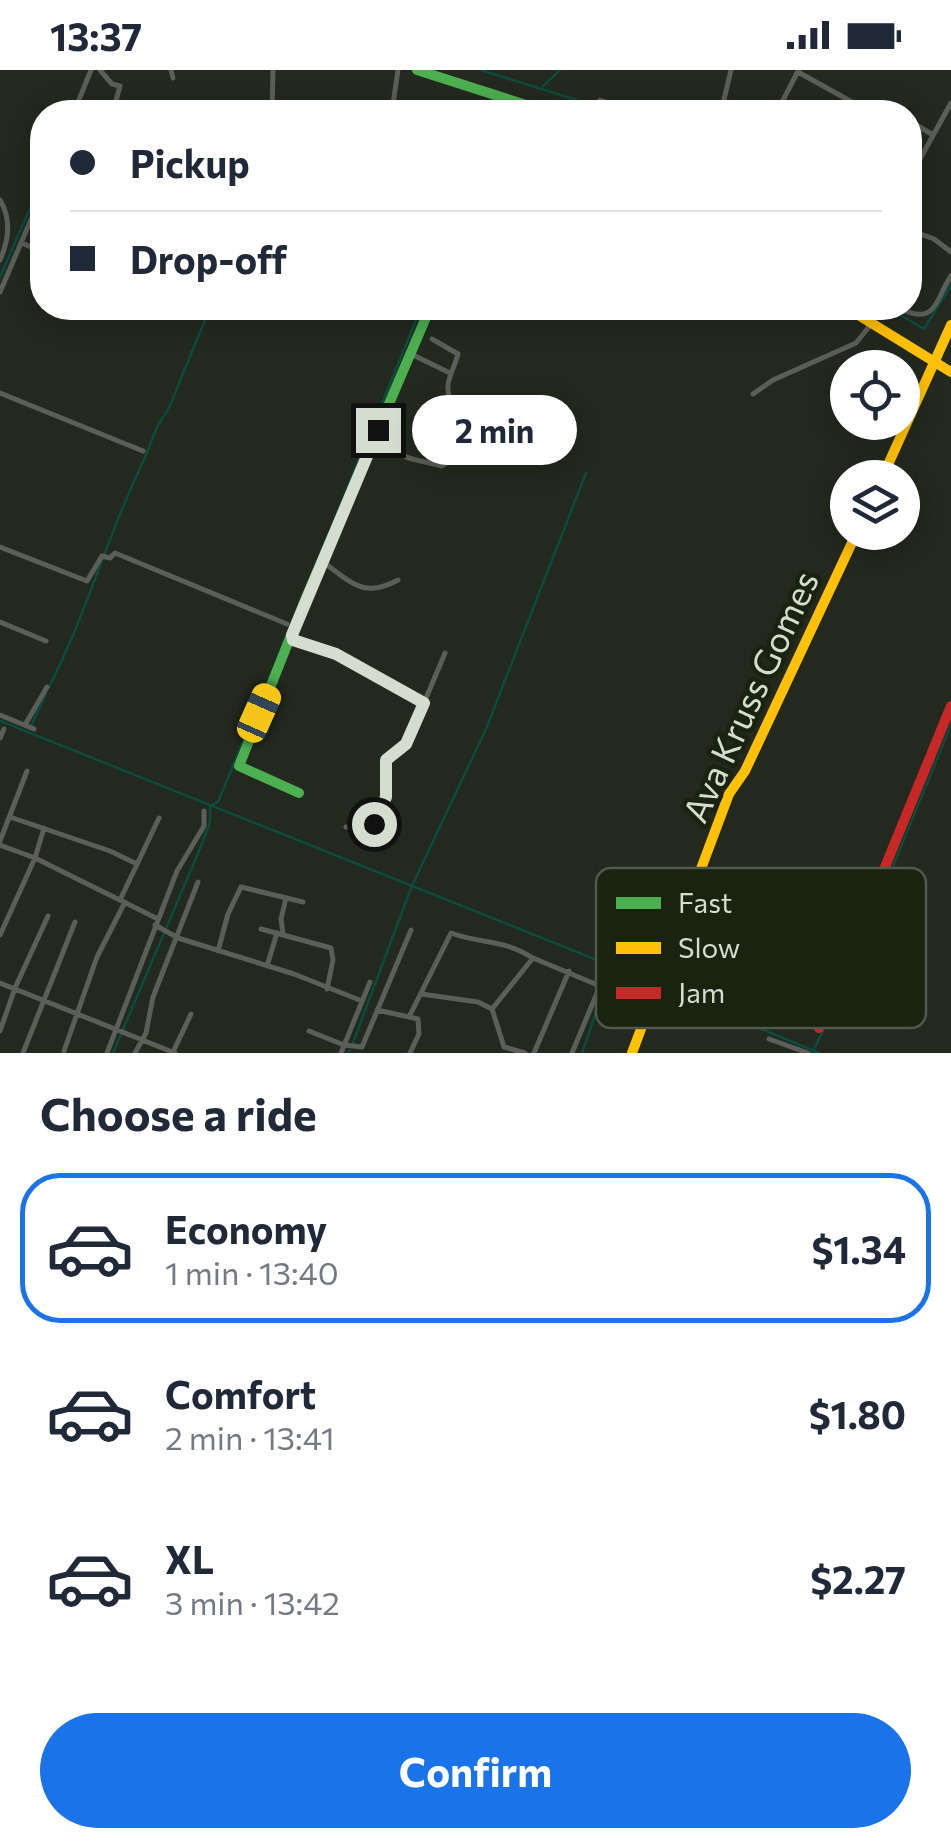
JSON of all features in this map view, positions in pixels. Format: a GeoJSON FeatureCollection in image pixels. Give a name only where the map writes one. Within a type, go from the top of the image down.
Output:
{"type":"FeatureCollection","features":[{"type":"Feature","properties":{"kind":"street"},"geometry":{"type":"LineString","coordinates":[[80,100],[95,70],[120,86],[116,100]]}},
{"type":"Feature","properties":{"kind":"street"},"geometry":{"type":"LineString","coordinates":[[272,100],[273,70]]}},
{"type":"Feature","properties":{"kind":"street"},"geometry":{"type":"LineString","coordinates":[[394,100],[398,70]]}},
{"type":"Feature","properties":{"kind":"street"},"geometry":{"type":"LineString","coordinates":[[417,70],[494,100]]}},
{"type":"Feature","properties":{"kind":"street"},"geometry":{"type":"LineString","coordinates":[[724,100],[731,70]]}},
{"type":"Feature","properties":{"kind":"street"},"geometry":{"type":"LineString","coordinates":[[784,100],[798,71],[845,100]]}},
{"type":"Feature","properties":{"kind":"street"},"geometry":{"type":"LineString","coordinates":[[922,155],[951,103]]}},
{"type":"Feature","properties":{"kind":"street"},"geometry":{"type":"LineString","coordinates":[[922,129],[933,135]]}},
{"type":"Feature","properties":{"kind":"street"},"geometry":{"type":"LineString","coordinates":[[0,200],[9,236],[0,260]]}},
{"type":"Feature","properties":{"kind":"street"},"geometry":{"type":"LineString","coordinates":[[0,292],[30,223]]}},
{"type":"Feature","properties":{"kind":"street"},"geometry":{"type":"LineString","coordinates":[[922,234],[951,252]]}},
{"type":"Feature","properties":{"kind":"street"},"geometry":{"type":"LineString","coordinates":[[22,243],[30,247]]}},
{"type":"Feature","properties":{"kind":"street"},"geometry":{"type":"LineString","coordinates":[[922,315],[940,301],[951,276]]}},
{"type":"Feature","properties":{"kind":"street"},"geometry":{"type":"LineString","coordinates":[[299,793],[239,766],[289,630],[323,562],[425,320]]}},
{"type":"Feature","properties":{"kind":"street"},"geometry":{"type":"LineString","coordinates":[[867,320],[951,372]]}},
{"type":"Feature","properties":{"kind":"street"},"geometry":{"type":"LineString","coordinates":[[754,394],[774,380],[856,343],[872,323]]}},
{"type":"Feature","properties":{"kind":"street"},"geometry":{"type":"LineString","coordinates":[[890,460],[950,328]]}},
{"type":"Feature","properties":{"kind":"street"},"geometry":{"type":"LineString","coordinates":[[432,339],[458,354],[450,372],[448,392],[454,404]]}},
{"type":"Feature","properties":{"kind":"street"},"geometry":{"type":"LineString","coordinates":[[417,341],[424,360]]}},
{"type":"Feature","properties":{"kind":"street"},"geometry":{"type":"LineString","coordinates":[[411,354],[450,372]]}},
{"type":"Feature","properties":{"kind":"street"},"geometry":{"type":"LineString","coordinates":[[0,392],[142,451]]}},
{"type":"Feature","properties":{"kind":"street"},"geometry":{"type":"LineString","coordinates":[[381,428],[388,444],[402,457],[442,466],[487,434]]}},
{"type":"Feature","properties":{"kind":"street"},"geometry":{"type":"LineString","coordinates":[[0,547],[86,582],[102,556],[110,558],[114,553],[289,630],[293,640],[336,654],[424,703]]}},
{"type":"Feature","properties":{"kind":"street","name":"Ava Kruss Gomes"},"geometry":{"type":"LineString","coordinates":[[701,868],[729,794],[745,771],[849,550]]}},
{"type":"Feature","properties":{"kind":"street"},"geometry":{"type":"LineString","coordinates":[[323,562],[350,584],[369,589],[398,580]]}},
{"type":"Feature","properties":{"kind":"street"},"geometry":{"type":"LineString","coordinates":[[0,622],[46,641]]}},
{"type":"Feature","properties":{"kind":"street"},"geometry":{"type":"LineString","coordinates":[[346,827],[372,828],[386,797],[386,760],[406,744],[444,653]]}},
{"type":"Feature","properties":{"kind":"street"},"geometry":{"type":"LineString","coordinates":[[0,715],[29,727],[47,687]]}},
{"type":"Feature","properties":{"kind":"street"},"geometry":{"type":"LineString","coordinates":[[885,868],[951,706]]}},
{"type":"Feature","properties":{"kind":"street"},"geometry":{"type":"LineString","coordinates":[[0,738],[4,729]]}},
{"type":"Feature","properties":{"kind":"street"},"geometry":{"type":"LineString","coordinates":[[27,770],[0,843],[123,900],[157,922],[166,933],[346,992],[362,1001]]}},
{"type":"Feature","properties":{"kind":"street"},"geometry":{"type":"LineString","coordinates":[[108,1053],[120,1031],[180,863],[202,831],[204,812]]}},
{"type":"Feature","properties":{"kind":"street"},"geometry":{"type":"LineString","coordinates":[[10,816],[110,850],[135,863]]}},
{"type":"Feature","properties":{"kind":"street"},"geometry":{"type":"LineString","coordinates":[[64,1051],[135,863],[159,818]]}},
{"type":"Feature","properties":{"kind":"street"},"geometry":{"type":"LineString","coordinates":[[0,935],[35,858],[44,828]]}},
{"type":"Feature","properties":{"kind":"street"},"geometry":{"type":"LineString","coordinates":[[135,1053],[160,976],[198,882]]}},
{"type":"Feature","properties":{"kind":"street"},"geometry":{"type":"LineString","coordinates":[[218,950],[241,887],[303,902]]}},
{"type":"Feature","properties":{"kind":"street"},"geometry":{"type":"LineString","coordinates":[[267,966],[280,934],[286,898]]}},
{"type":"Feature","properties":{"kind":"street"},"geometry":{"type":"LineString","coordinates":[[0,1031],[48,916]]}},
{"type":"Feature","properties":{"kind":"street"},"geometry":{"type":"LineString","coordinates":[[23,1053],[75,922]]}},
{"type":"Feature","properties":{"kind":"street"},"geometry":{"type":"LineString","coordinates":[[261,929],[331,948],[333,960],[327,988]]}},
{"type":"Feature","properties":{"kind":"street"},"geometry":{"type":"LineString","coordinates":[[309,1031],[361,1050],[411,930]]}},
{"type":"Feature","properties":{"kind":"street"},"geometry":{"type":"LineString","coordinates":[[410,1015],[451,933],[471,940],[503,942],[596,984]]}},
{"type":"Feature","properties":{"kind":"street"},"geometry":{"type":"LineString","coordinates":[[492,1009],[533,958]]}},
{"type":"Feature","properties":{"kind":"street"},"geometry":{"type":"LineString","coordinates":[[534,1053],[568,971]]}},
{"type":"Feature","properties":{"kind":"street"},"geometry":{"type":"LineString","coordinates":[[341,1053],[370,982]]}},
{"type":"Feature","properties":{"kind":"street"},"geometry":{"type":"LineString","coordinates":[[0,983],[174,1053],[191,1014]]}},
{"type":"Feature","properties":{"kind":"street"},"geometry":{"type":"LineString","coordinates":[[421,994],[478,1002],[492,1009],[504,1047],[525,1053]]}},
{"type":"Feature","properties":{"kind":"street"},"geometry":{"type":"LineString","coordinates":[[572,1053],[596,996]]}},
{"type":"Feature","properties":{"kind":"street"},"geometry":{"type":"LineString","coordinates":[[377,1010],[410,1015],[420,1022],[410,1053]]}},
{"type":"Feature","properties":{"kind":"street","name":"Ava Kruss Gomes"},"geometry":{"type":"LineString","coordinates":[[632,1053],[641,1028]]}},
{"type":"Feature","properties":{"kind":"street"},"geometry":{"type":"LineString","coordinates":[[769,1038],[806,1053]]}},
{"type":"Feature","properties":{"kind":"waterway"},"geometry":{"type":"LineString","coordinates":[[481,70],[577,100]]}},
{"type":"Feature","properties":{"kind":"waterway"},"geometry":{"type":"LineString","coordinates":[[543,86],[560,70]]}},
{"type":"Feature","properties":{"kind":"waterway"},"geometry":{"type":"LineString","coordinates":[[0,277],[30,208]]}},
{"type":"Feature","properties":{"kind":"waterway"},"geometry":{"type":"LineString","coordinates":[[909,320],[924,329],[951,285]]}},
{"type":"Feature","properties":{"kind":"waterway"},"geometry":{"type":"LineString","coordinates":[[49,687],[205,320]]}},
{"type":"Feature","properties":{"kind":"waterway"},"geometry":{"type":"LineString","coordinates":[[318,560],[416,320]]}},
{"type":"Feature","properties":{"kind":"waterway"},"geometry":{"type":"LineString","coordinates":[[353,1043],[411,888],[486,729],[586,473]]}},
{"type":"Feature","properties":{"kind":"waterway"},"geometry":{"type":"LineString","coordinates":[[113,1053],[202,844],[210,822],[210,806],[218,802],[294,619]]}},
{"type":"Feature","properties":{"kind":"waterway"},"geometry":{"type":"LineString","coordinates":[[30,728],[46,694]]}},
{"type":"Feature","properties":{"kind":"waterway"},"geometry":{"type":"LineString","coordinates":[[0,721],[596,960]]}},
{"type":"Feature","properties":{"kind":"waterway"},"geometry":{"type":"LineString","coordinates":[[892,868],[951,725]]}},
{"type":"Feature","properties":{"kind":"waterway"},"geometry":{"type":"LineString","coordinates":[[582,1053],[596,1012]]}},
{"type":"Feature","properties":{"kind":"waterway"},"geometry":{"type":"LineString","coordinates":[[760,1028],[819,1053]]}},
{"type":"Feature","properties":{"kind":"waterway"},"geometry":{"type":"LineString","coordinates":[[812,1053],[824,1028]]}},
{"type":"Feature","properties":{"kind":"traffic: fast"},"geometry":{"type":"LineString","coordinates":[[417,70],[511,100]]}},
{"type":"Feature","properties":{"kind":"traffic: fast"},"geometry":{"type":"LineString","coordinates":[[299,793],[239,766],[425,320]]}},
{"type":"Feature","properties":{"kind":"traffic: slow"},"geometry":{"type":"LineString","coordinates":[[866,320],[951,372]]}},
{"type":"Feature","properties":{"kind":"traffic: slow"},"geometry":{"type":"LineString","coordinates":[[890,460],[951,325]]}},
{"type":"Feature","properties":{"kind":"traffic: slow"},"geometry":{"type":"LineString","coordinates":[[701,868],[729,794],[745,771],[849,550]]}},
{"type":"Feature","properties":{"kind":"traffic: slow"},"geometry":{"type":"LineString","coordinates":[[632,1053],[641,1028]]}},
{"type":"Feature","properties":{"kind":"traffic: jam"},"geometry":{"type":"LineString","coordinates":[[885,868],[951,706]]}},
{"type":"Feature","properties":{"kind":"route"},"geometry":{"type":"LineString","coordinates":[[374,824],[386,797],[386,760],[406,744],[424,703],[336,654],[298,643],[292,635],[378,430]]}}]}
